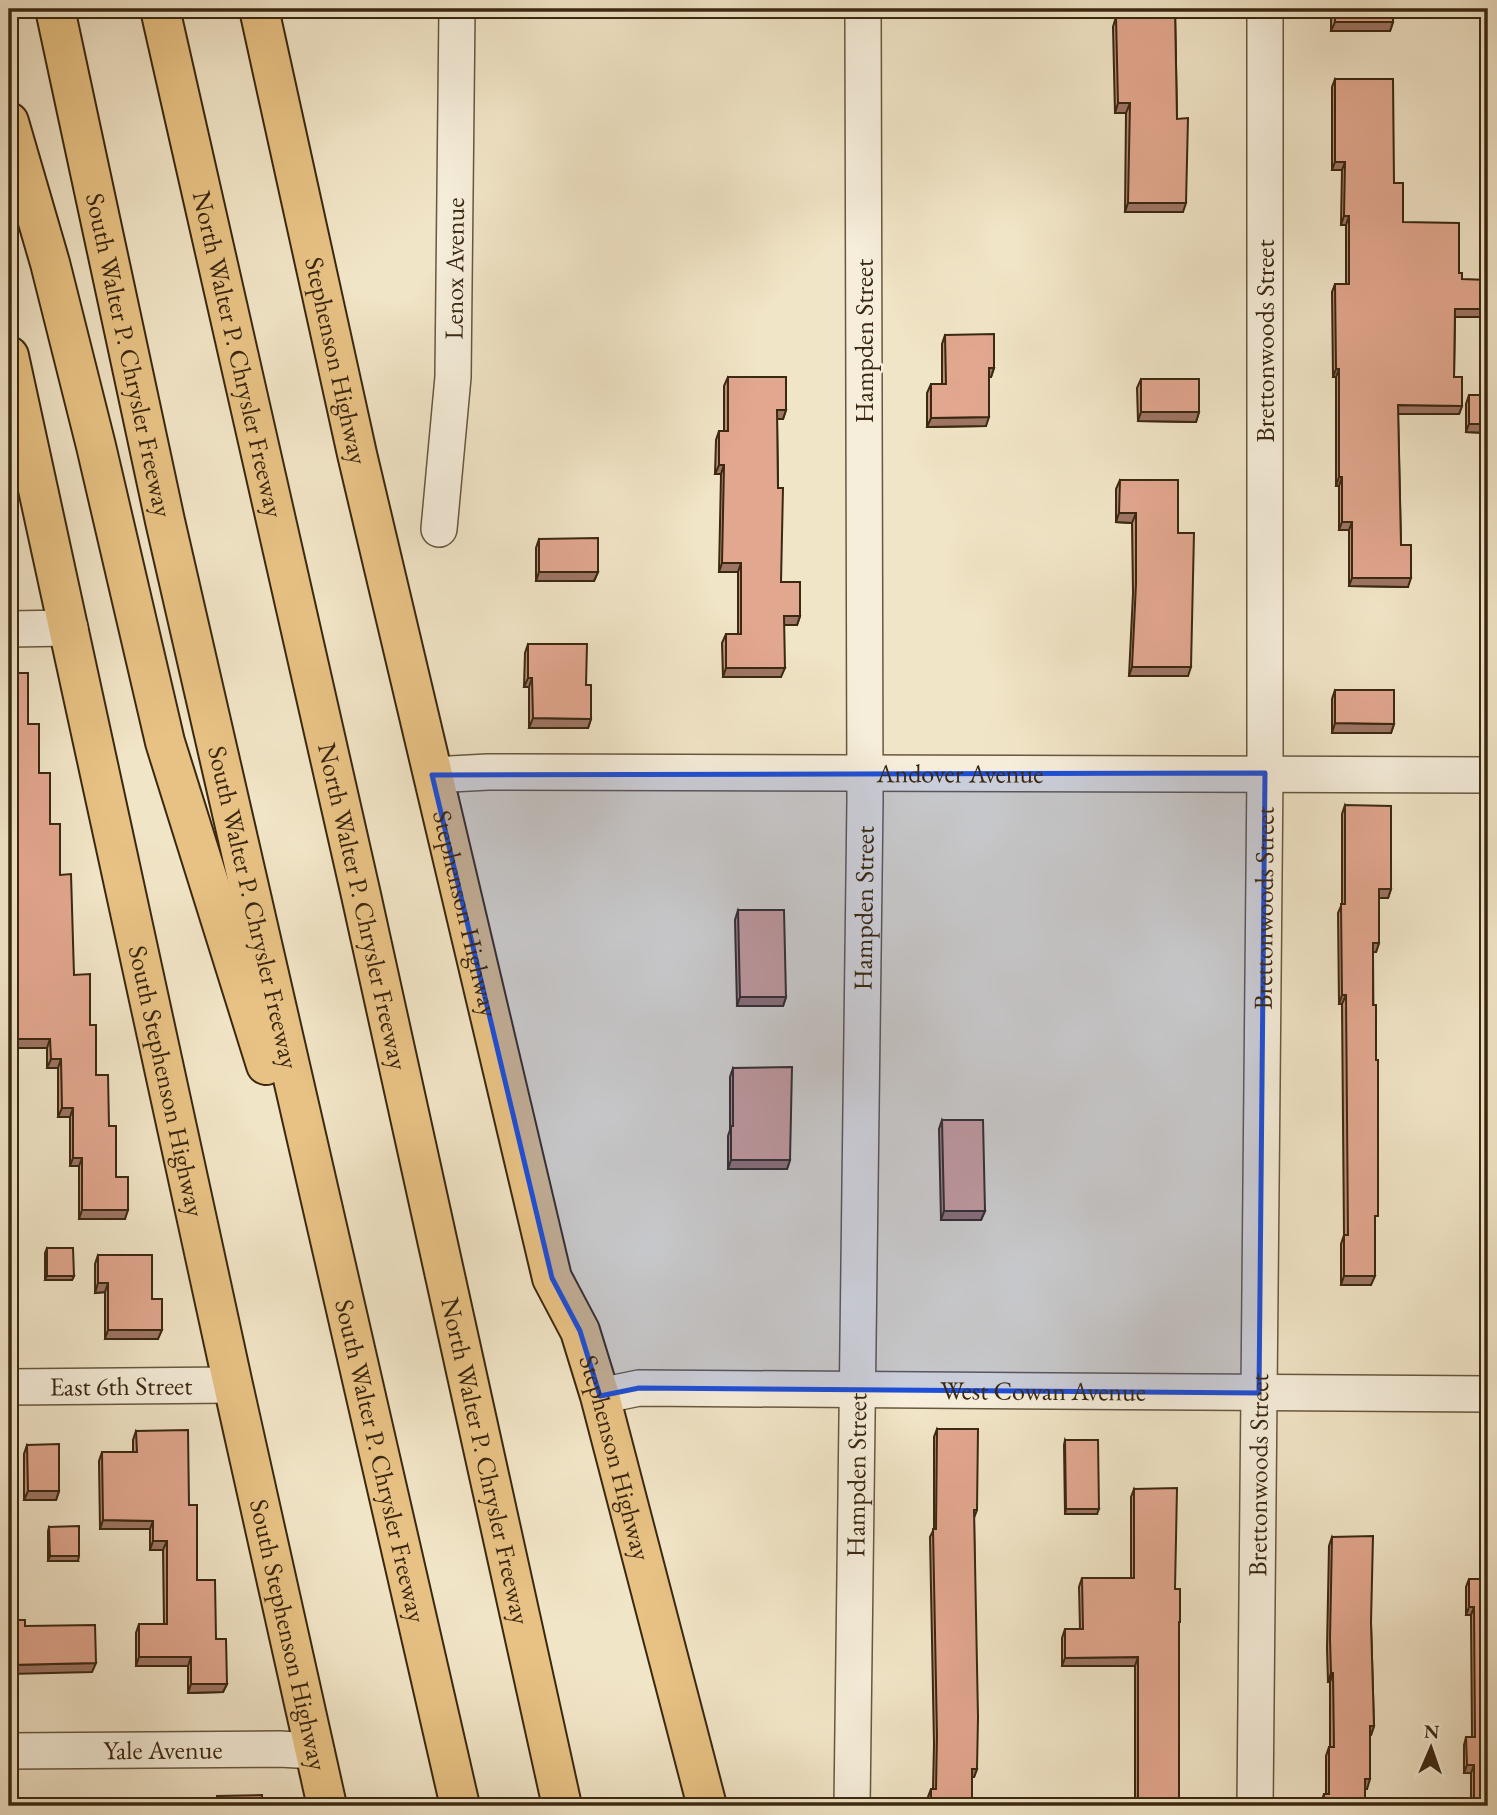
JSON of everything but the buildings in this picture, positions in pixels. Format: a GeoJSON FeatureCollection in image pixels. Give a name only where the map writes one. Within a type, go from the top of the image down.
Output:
{"type":"FeatureCollection","features":[{"type":"Feature","properties":{"kind":"main road","name":"South Walter P. Chrysler Freeway"},"geometry":{"type":"LineString","coordinates":[[55,9],[165,521],[460,1806]]}},
{"type":"Feature","properties":{"kind":"main road","name":"North Walter P. Chrysler Freeway"},"geometry":{"type":"LineString","coordinates":[[160,9],[366,920],[562,1806]]}},
{"type":"Feature","properties":{"kind":"main road","name":"Stephenson Highway"},"geometry":{"type":"LineString","coordinates":[[259,9],[357,454],[552,1278],[580,1331],[600,1396],[707,1806]]}},
{"type":"Feature","properties":{"kind":"main road"},"geometry":{"type":"LineString","coordinates":[[9,122],[50,263],[168,752],[352,1340]]}},
{"type":"Feature","properties":{"kind":"main road","name":"South Stephenson Highway"},"geometry":{"type":"LineString","coordinates":[[9,356],[20,451],[70,628],[233,1385],[327,1806]]}},
{"type":"Feature","properties":{"kind":"street","name":"Lenox Avenue"},"geometry":{"type":"LineString","coordinates":[[439,529],[453,377],[457,9]]}},
{"type":"Feature","properties":{"kind":"street","name":"Hampden Street"},"geometry":{"type":"LineString","coordinates":[[852,1806],[865,773],[863,9]]}},
{"type":"Feature","properties":{"kind":"street","name":"Brettonwoods Street"},"geometry":{"type":"LineString","coordinates":[[1255,1806],[1265,774],[1265,9]]}},
{"type":"Feature","properties":{"kind":"street"},"geometry":{"type":"LineString","coordinates":[[9,629],[70,628]]}},
{"type":"Feature","properties":{"kind":"street","name":"Andover Avenue"},"geometry":{"type":"LineString","coordinates":[[432,775],[488,772],[1488,775]]}},
{"type":"Feature","properties":{"kind":"street","name":"East 6th Street"},"geometry":{"type":"LineString","coordinates":[[9,1387],[233,1385]]}},
{"type":"Feature","properties":{"kind":"street","name":"West Cowan Avenue"},"geometry":{"type":"LineString","coordinates":[[600,1396],[639,1388],[1488,1394]]}},
{"type":"Feature","properties":{"kind":"street","name":"Yale Avenue"},"geometry":{"type":"LineString","coordinates":[[9,1751],[316,1751]]}},
{"type":"Feature","properties":{"kind":"highlighted area"},"geometry":{"type":"Polygon","coordinates":[[[1265,773],[1259,1393],[639,1388],[600,1396],[580,1331],[552,1278],[432,775],[1265,773]]]}}]}
